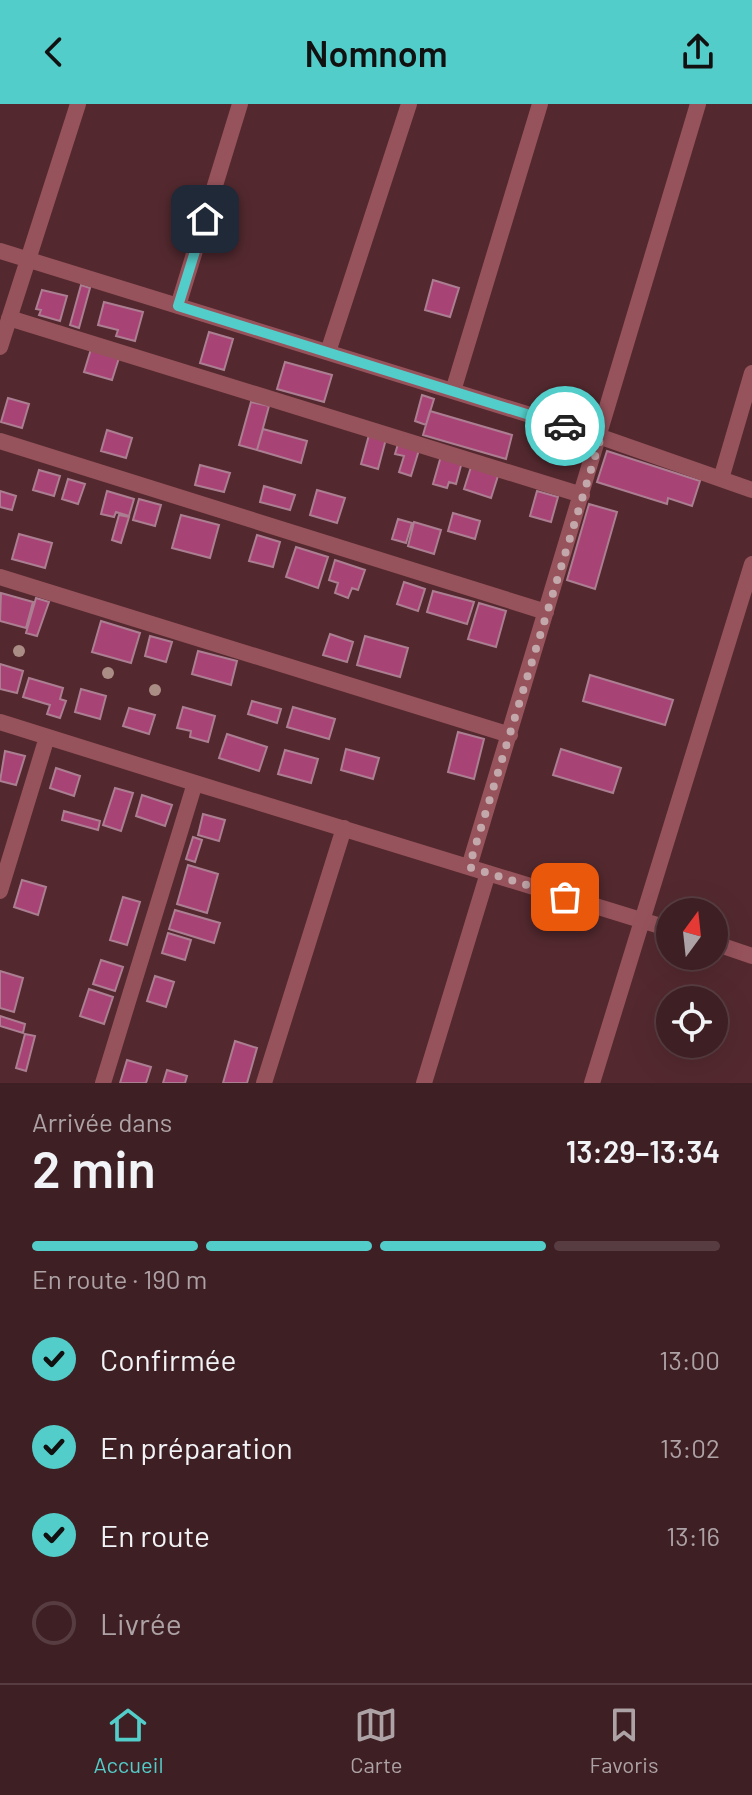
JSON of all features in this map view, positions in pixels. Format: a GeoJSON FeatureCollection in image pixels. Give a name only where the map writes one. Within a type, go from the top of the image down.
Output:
{"type":"FeatureCollection","features":[{"type":"Feature","properties":{"kind":"street"},"geometry":{"type":"LineString","coordinates":[[0,347],[78,104]]}},
{"type":"Feature","properties":{"kind":"street"},"geometry":{"type":"LineString","coordinates":[[178,306],[240,104]]}},
{"type":"Feature","properties":{"kind":"street"},"geometry":{"type":"LineString","coordinates":[[328,352],[409,104]]}},
{"type":"Feature","properties":{"kind":"street"},"geometry":{"type":"LineString","coordinates":[[453,391],[540,104]]}},
{"type":"Feature","properties":{"kind":"street"},"geometry":{"type":"LineString","coordinates":[[469,867],[601,437],[698,104]]}},
{"type":"Feature","properties":{"kind":"street"},"geometry":{"type":"LineString","coordinates":[[0,251],[601,437],[752,490]]}},
{"type":"Feature","properties":{"kind":"street"},"geometry":{"type":"LineString","coordinates":[[9,318],[582,495]]}},
{"type":"Feature","properties":{"kind":"street"},"geometry":{"type":"LineString","coordinates":[[721,479],[752,373]]}},
{"type":"Feature","properties":{"kind":"street"},"geometry":{"type":"LineString","coordinates":[[0,441],[546,612]]}},
{"type":"Feature","properties":{"kind":"street"},"geometry":{"type":"LineString","coordinates":[[592,1083],[752,564]]}},
{"type":"Feature","properties":{"kind":"street"},"geometry":{"type":"LineString","coordinates":[[0,577],[510,735]]}},
{"type":"Feature","properties":{"kind":"street"},"geometry":{"type":"LineString","coordinates":[[0,722],[656,924]]}},
{"type":"Feature","properties":{"kind":"street"},"geometry":{"type":"LineString","coordinates":[[0,891],[47,737]]}},
{"type":"Feature","properties":{"kind":"street"},"geometry":{"type":"LineString","coordinates":[[103,1083],[195,783]]}},
{"type":"Feature","properties":{"kind":"street"},"geometry":{"type":"LineString","coordinates":[[264,1083],[344,828]]}},
{"type":"Feature","properties":{"kind":"street"},"geometry":{"type":"LineString","coordinates":[[424,1083],[488,873]]}},
{"type":"Feature","properties":{"kind":"street"},"geometry":{"type":"LineString","coordinates":[[728,948],[752,956]]}},
{"type":"Feature","properties":{"kind":"building"},"geometry":{"type":"Polygon","coordinates":[[[433,280],[459,288],[450,317],[425,310],[433,280]]]}},
{"type":"Feature","properties":{"kind":"building"},"geometry":{"type":"Polygon","coordinates":[[[81,285],[90,288],[79,328],[70,325],[81,285]]]}},
{"type":"Feature","properties":{"kind":"building"},"geometry":{"type":"Polygon","coordinates":[[[42,290],[67,296],[60,321],[39,315],[41,310],[36,309],[42,290]]]}},
{"type":"Feature","properties":{"kind":"building"},"geometry":{"type":"Polygon","coordinates":[[[104,302],[143,312],[135,341],[116,336],[118,330],[98,325],[104,302]]]}},
{"type":"Feature","properties":{"kind":"building"},"geometry":{"type":"Polygon","coordinates":[[[209,332],[233,339],[224,370],[200,363],[209,332]]]}},
{"type":"Feature","properties":{"kind":"building"},"geometry":{"type":"Polygon","coordinates":[[[91,349],[119,358],[112,380],[84,372],[91,349]]]}},
{"type":"Feature","properties":{"kind":"building"},"geometry":{"type":"Polygon","coordinates":[[[285,362],[332,375],[324,402],[277,389],[285,362]]]}},
{"type":"Feature","properties":{"kind":"building"},"geometry":{"type":"Polygon","coordinates":[[[422,395],[434,399],[426,425],[415,421],[422,395]]]}},
{"type":"Feature","properties":{"kind":"building"},"geometry":{"type":"Polygon","coordinates":[[[8,398],[29,404],[22,428],[1,422],[8,398]]]}},
{"type":"Feature","properties":{"kind":"building"},"geometry":{"type":"Polygon","coordinates":[[[251,402],[269,406],[257,450],[239,445],[251,402]]]}},
{"type":"Feature","properties":{"kind":"building"},"geometry":{"type":"Polygon","coordinates":[[[430,411],[512,435],[506,459],[423,435],[430,411]]]}},
{"type":"Feature","properties":{"kind":"building"},"geometry":{"type":"Polygon","coordinates":[[[263,429],[307,441],[301,463],[257,450],[263,429]]]}},
{"type":"Feature","properties":{"kind":"building"},"geometry":{"type":"Polygon","coordinates":[[[107,430],[132,438],[126,458],[101,451],[107,430]]]}},
{"type":"Feature","properties":{"kind":"building"},"geometry":{"type":"Polygon","coordinates":[[[369,435],[386,439],[378,469],[361,464],[369,435]]]}},
{"type":"Feature","properties":{"kind":"building"},"geometry":{"type":"Polygon","coordinates":[[[398,444],[419,450],[411,476],[399,472],[404,456],[395,454],[398,444]]]}},
{"type":"Feature","properties":{"kind":"building"},"geometry":{"type":"Polygon","coordinates":[[[607,451],[700,481],[692,506],[668,498],[667,504],[597,482],[607,451]]]}},
{"type":"Feature","properties":{"kind":"building"},"geometry":{"type":"Polygon","coordinates":[[[441,456],[462,462],[456,484],[449,482],[447,488],[433,484],[441,456]]]}},
{"type":"Feature","properties":{"kind":"building"},"geometry":{"type":"Polygon","coordinates":[[[200,465],[230,473],[224,492],[195,485],[200,465]]]}},
{"type":"Feature","properties":{"kind":"building"},"geometry":{"type":"Polygon","coordinates":[[[471,467],[498,476],[491,498],[464,489],[471,467]]]}},
{"type":"Feature","properties":{"kind":"building"},"geometry":{"type":"Polygon","coordinates":[[[39,470],[60,476],[54,496],[33,490],[39,470]]]}},
{"type":"Feature","properties":{"kind":"building"},"geometry":{"type":"Polygon","coordinates":[[[68,479],[85,484],[78,504],[62,499],[68,479]]]}},
{"type":"Feature","properties":{"kind":"building"},"geometry":{"type":"Polygon","coordinates":[[[264,486],[295,495],[290,510],[260,502],[264,486]]]}},
{"type":"Feature","properties":{"kind":"building"},"geometry":{"type":"Polygon","coordinates":[[[317,490],[345,498],[337,523],[310,515],[317,490]]]}},
{"type":"Feature","properties":{"kind":"building"},"geometry":{"type":"Polygon","coordinates":[[[0,491],[16,496],[12,510],[0,507],[0,491]]]}},
{"type":"Feature","properties":{"kind":"building"},"geometry":{"type":"Polygon","coordinates":[[[107,491],[134,499],[129,516],[116,512],[114,517],[101,514],[107,491]]]}},
{"type":"Feature","properties":{"kind":"building"},"geometry":{"type":"Polygon","coordinates":[[[537,491],[558,497],[551,522],[530,516],[537,491]]]}},
{"type":"Feature","properties":{"kind":"building"},"geometry":{"type":"Polygon","coordinates":[[[139,499],[161,505],[155,526],[133,520],[139,499]]]}},
{"type":"Feature","properties":{"kind":"building"},"geometry":{"type":"Polygon","coordinates":[[[589,504],[617,512],[595,589],[567,580],[589,504]]]}},
{"type":"Feature","properties":{"kind":"building"},"geometry":{"type":"Polygon","coordinates":[[[453,513],[480,521],[475,539],[448,531],[453,513]]]}},
{"type":"Feature","properties":{"kind":"building"},"geometry":{"type":"Polygon","coordinates":[[[119,515],[129,517],[121,543],[112,540],[119,515]]]}},
{"type":"Feature","properties":{"kind":"building"},"geometry":{"type":"Polygon","coordinates":[[[181,515],[219,525],[210,558],[172,548],[181,515]]]}},
{"type":"Feature","properties":{"kind":"building"},"geometry":{"type":"Polygon","coordinates":[[[398,519],[412,523],[406,543],[392,539],[398,519]]]}},
{"type":"Feature","properties":{"kind":"building"},"geometry":{"type":"Polygon","coordinates":[[[414,522],[441,530],[434,554],[408,546],[414,522]]]}},
{"type":"Feature","properties":{"kind":"building"},"geometry":{"type":"Polygon","coordinates":[[[19,534],[52,543],[45,568],[12,559],[19,534]]]}},
{"type":"Feature","properties":{"kind":"building"},"geometry":{"type":"Polygon","coordinates":[[[257,535],[280,542],[273,567],[249,561],[257,535]]]}},
{"type":"Feature","properties":{"kind":"building"},"geometry":{"type":"Polygon","coordinates":[[[296,547],[328,557],[318,588],[286,577],[296,547]]]}},
{"type":"Feature","properties":{"kind":"building"},"geometry":{"type":"Polygon","coordinates":[[[335,560],[365,570],[358,590],[352,588],[348,598],[335,593],[338,583],[329,580],[335,560]]]}},
{"type":"Feature","properties":{"kind":"building"},"geometry":{"type":"Polygon","coordinates":[[[404,582],[425,589],[418,611],[397,604],[404,582]]]}},
{"type":"Feature","properties":{"kind":"building"},"geometry":{"type":"Polygon","coordinates":[[[433,591],[474,602],[467,624],[427,612],[433,591]]]}},
{"type":"Feature","properties":{"kind":"building"},"geometry":{"type":"Polygon","coordinates":[[[1,593],[33,602],[26,628],[0,621],[1,593]]]}},
{"type":"Feature","properties":{"kind":"building"},"geometry":{"type":"Polygon","coordinates":[[[36,598],[49,602],[37,636],[26,633],[36,598]]]}},
{"type":"Feature","properties":{"kind":"building"},"geometry":{"type":"Polygon","coordinates":[[[479,603],[506,611],[496,647],[468,639],[479,603]]]}},
{"type":"Feature","properties":{"kind":"building"},"geometry":{"type":"Polygon","coordinates":[[[101,621],[140,633],[131,663],[92,652],[101,621]]]}},
{"type":"Feature","properties":{"kind":"building"},"geometry":{"type":"Polygon","coordinates":[[[330,634],[353,642],[347,662],[323,655],[330,634]]]}},
{"type":"Feature","properties":{"kind":"building"},"geometry":{"type":"Polygon","coordinates":[[[150,636],[172,642],[166,662],[145,656],[150,636]]]}},
{"type":"Feature","properties":{"kind":"building"},"geometry":{"type":"Polygon","coordinates":[[[365,636],[408,648],[400,677],[357,665],[365,636]]]}},
{"type":"Feature","properties":{"kind":"building"},"geometry":{"type":"Polygon","coordinates":[[[198,651],[237,661],[231,685],[192,674],[198,651]]]}},
{"type":"Feature","properties":{"kind":"building"},"geometry":{"type":"Polygon","coordinates":[[[0,664],[23,671],[17,693],[0,689],[0,664]]]}},
{"type":"Feature","properties":{"kind":"building"},"geometry":{"type":"Polygon","coordinates":[[[590,675],[673,700],[665,725],[583,701],[590,675]]]}},
{"type":"Feature","properties":{"kind":"building"},"geometry":{"type":"Polygon","coordinates":[[[29,678],[63,688],[60,699],[66,701],[60,718],[47,714],[50,705],[23,697],[29,678]]]}},
{"type":"Feature","properties":{"kind":"building"},"geometry":{"type":"Polygon","coordinates":[[[81,689],[106,696],[100,719],[75,712],[81,689]]]}},
{"type":"Feature","properties":{"kind":"building"},"geometry":{"type":"Polygon","coordinates":[[[252,701],[281,709],[277,723],[248,714],[252,701]]]}},
{"type":"Feature","properties":{"kind":"building"},"geometry":{"type":"Polygon","coordinates":[[[183,707],[215,716],[208,742],[190,737],[191,731],[177,728],[183,707]]]}},
{"type":"Feature","properties":{"kind":"building"},"geometry":{"type":"Polygon","coordinates":[[[293,707],[335,719],[329,739],[287,727],[293,707]]]}},
{"type":"Feature","properties":{"kind":"building"},"geometry":{"type":"Polygon","coordinates":[[[129,708],[155,715],[149,734],[123,726],[129,708]]]}},
{"type":"Feature","properties":{"kind":"building"},"geometry":{"type":"Polygon","coordinates":[[[458,732],[484,739],[474,779],[448,772],[458,732]]]}},
{"type":"Feature","properties":{"kind":"building"},"geometry":{"type":"Polygon","coordinates":[[[227,734],[267,747],[259,771],[219,758],[227,734]]]}},
{"type":"Feature","properties":{"kind":"building"},"geometry":{"type":"Polygon","coordinates":[[[346,749],[379,758],[373,779],[341,770],[346,749]]]}},
{"type":"Feature","properties":{"kind":"building"},"geometry":{"type":"Polygon","coordinates":[[[561,749],[621,768],[613,793],[553,775],[561,749]]]}},
{"type":"Feature","properties":{"kind":"building"},"geometry":{"type":"Polygon","coordinates":[[[285,750],[318,759],[311,783],[278,774],[285,750]]]}},
{"type":"Feature","properties":{"kind":"building"},"geometry":{"type":"Polygon","coordinates":[[[5,751],[25,756],[16,785],[0,781],[5,751]]]}},
{"type":"Feature","properties":{"kind":"building"},"geometry":{"type":"Polygon","coordinates":[[[56,768],[80,776],[74,796],[50,788],[56,768]]]}},
{"type":"Feature","properties":{"kind":"building"},"geometry":{"type":"Polygon","coordinates":[[[115,788],[133,793],[121,831],[103,825],[115,788]]]}},
{"type":"Feature","properties":{"kind":"building"},"geometry":{"type":"Polygon","coordinates":[[[142,795],[172,805],[165,826],[136,816],[142,795]]]}},
{"type":"Feature","properties":{"kind":"building"},"geometry":{"type":"Polygon","coordinates":[[[64,811],[100,821],[98,830],[62,820],[64,811]]]}},
{"type":"Feature","properties":{"kind":"building"},"geometry":{"type":"Polygon","coordinates":[[[203,814],[225,820],[219,841],[198,835],[203,814]]]}},
{"type":"Feature","properties":{"kind":"building"},"geometry":{"type":"Polygon","coordinates":[[[193,837],[202,840],[195,862],[186,859],[193,837]]]}},
{"type":"Feature","properties":{"kind":"building"},"geometry":{"type":"Polygon","coordinates":[[[188,865],[218,874],[207,913],[177,904],[188,865]]]}},
{"type":"Feature","properties":{"kind":"building"},"geometry":{"type":"Polygon","coordinates":[[[22,880],[46,887],[38,915],[14,907],[22,880]]]}},
{"type":"Feature","properties":{"kind":"building"},"geometry":{"type":"Polygon","coordinates":[[[123,897],[140,902],[127,945],[110,940],[123,897]]]}},
{"type":"Feature","properties":{"kind":"building"},"geometry":{"type":"Polygon","coordinates":[[[175,910],[220,923],[214,943],[169,929],[175,910]]]}},
{"type":"Feature","properties":{"kind":"building"},"geometry":{"type":"Polygon","coordinates":[[[168,933],[191,940],[185,960],[162,953],[168,933]]]}},
{"type":"Feature","properties":{"kind":"building"},"geometry":{"type":"Polygon","coordinates":[[[101,960],[123,967],[115,991],[93,984],[101,960]]]}},
{"type":"Feature","properties":{"kind":"building"},"geometry":{"type":"Polygon","coordinates":[[[0,971],[23,978],[14,1012],[0,1008],[0,971]]]}},
{"type":"Feature","properties":{"kind":"building"},"geometry":{"type":"Polygon","coordinates":[[[155,976],[174,982],[166,1007],[147,1001],[155,976]]]}},
{"type":"Feature","properties":{"kind":"building"},"geometry":{"type":"Polygon","coordinates":[[[89,989],[113,997],[104,1024],[80,1016],[89,989]]]}},
{"type":"Feature","properties":{"kind":"building"},"geometry":{"type":"Polygon","coordinates":[[[0,1016],[25,1024],[23,1033],[0,1026],[0,1016]]]}},
{"type":"Feature","properties":{"kind":"building"},"geometry":{"type":"Polygon","coordinates":[[[25,1034],[35,1036],[26,1071],[16,1068],[25,1034]]]}},
{"type":"Feature","properties":{"kind":"building"},"geometry":{"type":"Polygon","coordinates":[[[235,1041],[257,1048],[247,1083],[223,1083],[235,1041]]]}},
{"type":"Feature","properties":{"kind":"building"},"geometry":{"type":"Polygon","coordinates":[[[127,1060],[151,1067],[146,1083],[120,1083],[127,1060]]]}},
{"type":"Feature","properties":{"kind":"building"},"geometry":{"type":"Polygon","coordinates":[[[167,1070],[187,1076],[185,1083],[163,1083],[167,1070]]]}},
{"type":"Feature","properties":{"kind":"way so far"},"geometry":{"type":"LineString","coordinates":[[565,426],[601,437],[469,867],[565,897]]}},
{"type":"Feature","properties":{"kind":"route"},"geometry":{"type":"LineString","coordinates":[[205,219],[178,306],[565,426]]}}]}
